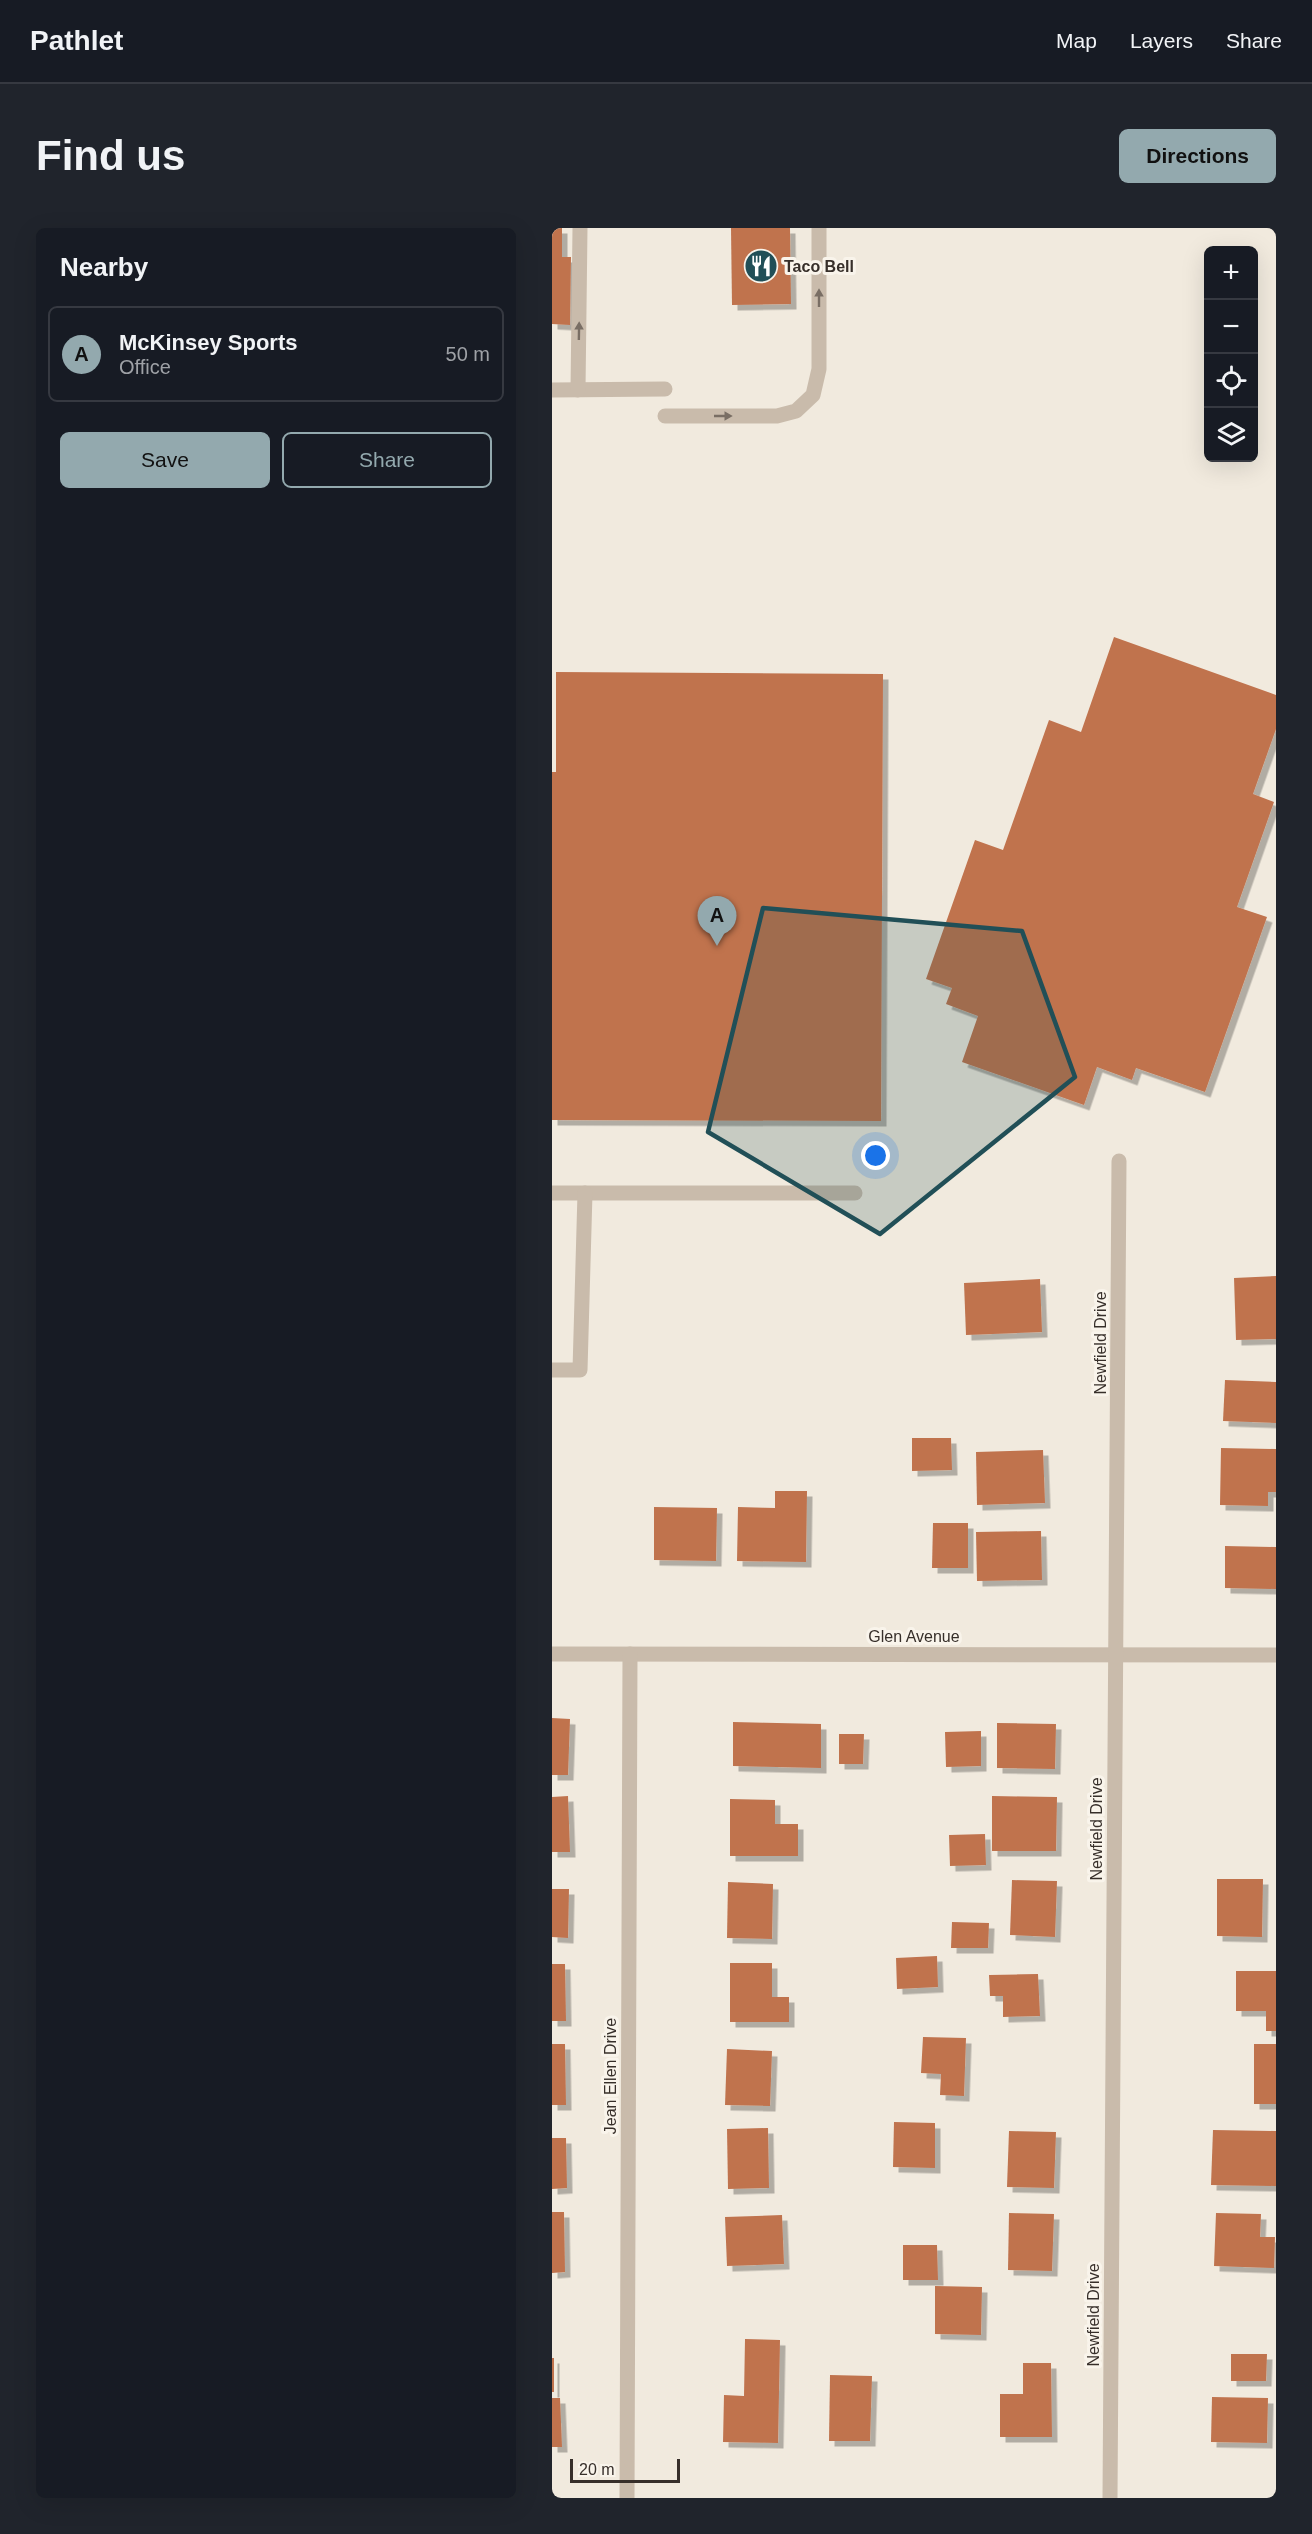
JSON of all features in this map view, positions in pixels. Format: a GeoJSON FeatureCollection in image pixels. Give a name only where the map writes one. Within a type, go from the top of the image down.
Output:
{"type":"FeatureCollection","features":[{"type":"Feature","properties":{"kind":"street"},"geometry":{"type":"LineString","coordinates":[[578,390],[580,228]]}},
{"type":"Feature","properties":{"kind":"street"},"geometry":{"type":"LineString","coordinates":[[665,416],[777,416],[796,411],[813,395],[819,369],[819,228]]}},
{"type":"Feature","properties":{"kind":"street"},"geometry":{"type":"LineString","coordinates":[[552,390],[665,389]]}},
{"type":"Feature","properties":{"kind":"street","name":"Newfield Drive"},"geometry":{"type":"LineString","coordinates":[[1110,2498],[1119,1161]]}},
{"type":"Feature","properties":{"kind":"street"},"geometry":{"type":"LineString","coordinates":[[552,1193],[855,1193]]}},
{"type":"Feature","properties":{"kind":"street"},"geometry":{"type":"LineString","coordinates":[[552,1370],[580,1370],[585,1193]]}},
{"type":"Feature","properties":{"kind":"street","name":"Glen Avenue"},"geometry":{"type":"LineString","coordinates":[[552,1654],[1276,1655]]}},
{"type":"Feature","properties":{"kind":"street","name":"Jean Ellen Drive"},"geometry":{"type":"LineString","coordinates":[[627,2498],[630,1654]]}},
{"type":"Feature","properties":{"kind":"highlighted area"},"geometry":{"type":"Polygon","coordinates":[[[763,908],[1022,931],[1075,1077],[880,1234],[708,1132],[763,908]]]}},
{"type":"Feature","properties":{"kind":"building"},"geometry":{"type":"Polygon","coordinates":[[[552,228],[562,228],[562,257],[571,257],[570,325],[552,324],[552,228]]]}},
{"type":"Feature","properties":{"kind":"building","name":"Taco Bell"},"geometry":{"type":"Polygon","coordinates":[[[731,228],[790,228],[791,304],[732,305],[731,228]]]}},
{"type":"Feature","properties":{"kind":"building"},"geometry":{"type":"Polygon","coordinates":[[[1114,637],[1276,695],[1276,729],[1253,794],[1274,802],[1237,907],[1267,917],[1205,1092],[1136,1068],[1132,1080],[1097,1067],[1084,1105],[962,1062],[978,1016],[946,1004],[952,988],[926,979],[975,840],[1003,850],[1049,720],[1081,732],[1114,637]]]}},
{"type":"Feature","properties":{"kind":"building"},"geometry":{"type":"Polygon","coordinates":[[[556,672],[883,674],[881,1121],[552,1120],[552,772],[556,772],[556,672]]]}},
{"type":"Feature","properties":{"kind":"building"},"geometry":{"type":"Polygon","coordinates":[[[1276,1276],[1276,1339],[1236,1340],[1234,1278],[1276,1276]]]}},
{"type":"Feature","properties":{"kind":"building"},"geometry":{"type":"Polygon","coordinates":[[[1040,1279],[1042,1332],[966,1335],[964,1283],[1040,1279]]]}},
{"type":"Feature","properties":{"kind":"building"},"geometry":{"type":"Polygon","coordinates":[[[1225,1380],[1276,1382],[1276,1423],[1223,1421],[1225,1380]]]}},
{"type":"Feature","properties":{"kind":"building"},"geometry":{"type":"Polygon","coordinates":[[[912,1438],[951,1438],[952,1470],[912,1471],[912,1438]]]}},
{"type":"Feature","properties":{"kind":"building"},"geometry":{"type":"Polygon","coordinates":[[[1221,1448],[1276,1449],[1276,1492],[1268,1492],[1268,1506],[1220,1505],[1221,1448]]]}},
{"type":"Feature","properties":{"kind":"building"},"geometry":{"type":"Polygon","coordinates":[[[1043,1450],[1045,1503],[977,1505],[976,1452],[1043,1450]]]}},
{"type":"Feature","properties":{"kind":"building"},"geometry":{"type":"Polygon","coordinates":[[[775,1491],[807,1491],[806,1562],[737,1561],[738,1507],[775,1508],[775,1491]]]}},
{"type":"Feature","properties":{"kind":"building"},"geometry":{"type":"Polygon","coordinates":[[[654,1507],[717,1508],[716,1561],[654,1560],[654,1507]]]}},
{"type":"Feature","properties":{"kind":"building"},"geometry":{"type":"Polygon","coordinates":[[[933,1523],[968,1523],[968,1568],[932,1568],[933,1523]]]}},
{"type":"Feature","properties":{"kind":"building"},"geometry":{"type":"Polygon","coordinates":[[[1041,1531],[1042,1580],[977,1581],[976,1532],[1041,1531]]]}},
{"type":"Feature","properties":{"kind":"building"},"geometry":{"type":"Polygon","coordinates":[[[1225,1546],[1276,1547],[1276,1589],[1225,1588],[1225,1546]]]}},
{"type":"Feature","properties":{"kind":"building"},"geometry":{"type":"Polygon","coordinates":[[[552,1718],[570,1719],[568,1775],[552,1775],[552,1718]]]}},
{"type":"Feature","properties":{"kind":"building"},"geometry":{"type":"Polygon","coordinates":[[[733,1722],[821,1724],[821,1768],[733,1766],[733,1722]]]}},
{"type":"Feature","properties":{"kind":"building"},"geometry":{"type":"Polygon","coordinates":[[[997,1723],[1056,1724],[1055,1769],[997,1768],[997,1723]]]}},
{"type":"Feature","properties":{"kind":"building"},"geometry":{"type":"Polygon","coordinates":[[[981,1731],[981,1766],[946,1767],[945,1732],[981,1731]]]}},
{"type":"Feature","properties":{"kind":"building"},"geometry":{"type":"Polygon","coordinates":[[[839,1734],[864,1734],[863,1764],[839,1764],[839,1734]]]}},
{"type":"Feature","properties":{"kind":"building"},"geometry":{"type":"Polygon","coordinates":[[[568,1796],[570,1852],[552,1852],[552,1797],[568,1796]]]}},
{"type":"Feature","properties":{"kind":"building"},"geometry":{"type":"Polygon","coordinates":[[[992,1796],[1057,1797],[1056,1851],[992,1851],[992,1796]]]}},
{"type":"Feature","properties":{"kind":"building"},"geometry":{"type":"Polygon","coordinates":[[[730,1799],[775,1800],[775,1824],[798,1824],[798,1856],[730,1856],[730,1799]]]}},
{"type":"Feature","properties":{"kind":"building"},"geometry":{"type":"Polygon","coordinates":[[[985,1834],[986,1865],[950,1866],[949,1835],[985,1834]]]}},
{"type":"Feature","properties":{"kind":"building"},"geometry":{"type":"Polygon","coordinates":[[[1217,1879],[1263,1879],[1262,1937],[1217,1936],[1217,1879]]]}},
{"type":"Feature","properties":{"kind":"building"},"geometry":{"type":"Polygon","coordinates":[[[1012,1880],[1057,1881],[1055,1937],[1010,1935],[1012,1880]]]}},
{"type":"Feature","properties":{"kind":"building"},"geometry":{"type":"Polygon","coordinates":[[[728,1882],[773,1884],[772,1939],[727,1938],[728,1882]]]}},
{"type":"Feature","properties":{"kind":"building"},"geometry":{"type":"Polygon","coordinates":[[[552,1889],[569,1889],[568,1938],[552,1937],[552,1889]]]}},
{"type":"Feature","properties":{"kind":"building"},"geometry":{"type":"Polygon","coordinates":[[[952,1922],[989,1923],[988,1948],[951,1948],[952,1922]]]}},
{"type":"Feature","properties":{"kind":"building"},"geometry":{"type":"Polygon","coordinates":[[[937,1956],[938,1987],[897,1989],[896,1958],[937,1956]]]}},
{"type":"Feature","properties":{"kind":"building"},"geometry":{"type":"Polygon","coordinates":[[[730,1963],[772,1963],[772,1997],[789,1997],[789,2022],[730,2022],[730,1963]]]}},
{"type":"Feature","properties":{"kind":"building"},"geometry":{"type":"Polygon","coordinates":[[[552,1964],[565,1964],[566,2021],[552,2021],[552,1964]]]}},
{"type":"Feature","properties":{"kind":"building"},"geometry":{"type":"Polygon","coordinates":[[[1236,1971],[1276,1971],[1276,2031],[1266,2031],[1266,2011],[1236,2011],[1236,1971]]]}},
{"type":"Feature","properties":{"kind":"building"},"geometry":{"type":"Polygon","coordinates":[[[1038,1974],[1040,2016],[1003,2017],[1003,1996],[990,1996],[989,1975],[1038,1974]]]}},
{"type":"Feature","properties":{"kind":"building"},"geometry":{"type":"Polygon","coordinates":[[[923,2037],[966,2038],[964,2096],[940,2095],[941,2074],[921,2073],[923,2037]]]}},
{"type":"Feature","properties":{"kind":"building"},"geometry":{"type":"Polygon","coordinates":[[[552,2044],[565,2044],[566,2105],[552,2105],[552,2044]]]}},
{"type":"Feature","properties":{"kind":"building"},"geometry":{"type":"Polygon","coordinates":[[[1254,2044],[1276,2044],[1276,2104],[1254,2104],[1254,2044]]]}},
{"type":"Feature","properties":{"kind":"building"},"geometry":{"type":"Polygon","coordinates":[[[727,2049],[772,2051],[770,2106],[725,2105],[727,2049]]]}},
{"type":"Feature","properties":{"kind":"building"},"geometry":{"type":"Polygon","coordinates":[[[894,2122],[935,2123],[935,2168],[893,2167],[894,2122]]]}},
{"type":"Feature","properties":{"kind":"building"},"geometry":{"type":"Polygon","coordinates":[[[768,2128],[769,2188],[728,2189],[727,2129],[768,2128]]]}},
{"type":"Feature","properties":{"kind":"building"},"geometry":{"type":"Polygon","coordinates":[[[1213,2130],[1276,2131],[1276,2186],[1211,2185],[1213,2130]]]}},
{"type":"Feature","properties":{"kind":"building"},"geometry":{"type":"Polygon","coordinates":[[[1009,2131],[1056,2132],[1054,2188],[1007,2187],[1009,2131]]]}},
{"type":"Feature","properties":{"kind":"building"},"geometry":{"type":"Polygon","coordinates":[[[552,2138],[566,2138],[567,2188],[552,2189],[552,2138]]]}},
{"type":"Feature","properties":{"kind":"building"},"geometry":{"type":"Polygon","coordinates":[[[552,2212],[564,2212],[565,2272],[552,2273],[552,2212]]]}},
{"type":"Feature","properties":{"kind":"building"},"geometry":{"type":"Polygon","coordinates":[[[1009,2213],[1054,2214],[1052,2271],[1008,2270],[1009,2213]]]}},
{"type":"Feature","properties":{"kind":"building"},"geometry":{"type":"Polygon","coordinates":[[[1216,2213],[1261,2214],[1260,2237],[1275,2237],[1274,2268],[1214,2266],[1216,2213]]]}},
{"type":"Feature","properties":{"kind":"building"},"geometry":{"type":"Polygon","coordinates":[[[782,2215],[784,2264],[727,2266],[725,2217],[782,2215]]]}},
{"type":"Feature","properties":{"kind":"building"},"geometry":{"type":"Polygon","coordinates":[[[903,2245],[937,2245],[938,2280],[903,2280],[903,2245]]]}},
{"type":"Feature","properties":{"kind":"building"},"geometry":{"type":"Polygon","coordinates":[[[935,2286],[982,2287],[981,2335],[935,2334],[935,2286]]]}},
{"type":"Feature","properties":{"kind":"building"},"geometry":{"type":"Polygon","coordinates":[[[745,2339],[780,2340],[778,2443],[723,2442],[724,2395],[744,2396],[745,2339]]]}},
{"type":"Feature","properties":{"kind":"building"},"geometry":{"type":"Polygon","coordinates":[[[1231,2354],[1267,2354],[1266,2381],[1231,2381],[1231,2354]]]}},
{"type":"Feature","properties":{"kind":"building"},"geometry":{"type":"Polygon","coordinates":[[[552,2358],[554,2358],[554,2392],[552,2392],[552,2358]]]}},
{"type":"Feature","properties":{"kind":"building"},"geometry":{"type":"Polygon","coordinates":[[[1023,2363],[1051,2363],[1052,2437],[1000,2437],[1000,2394],[1023,2394],[1023,2363]]]}},
{"type":"Feature","properties":{"kind":"building"},"geometry":{"type":"Polygon","coordinates":[[[830,2375],[872,2376],[870,2441],[829,2441],[830,2375]]]}},
{"type":"Feature","properties":{"kind":"building"},"geometry":{"type":"Polygon","coordinates":[[[1212,2397],[1268,2398],[1267,2443],[1211,2442],[1212,2397]]]}},
{"type":"Feature","properties":{"kind":"building"},"geometry":{"type":"Polygon","coordinates":[[[552,2398],[560,2398],[562,2447],[552,2447],[552,2398]]]}},
{"type":"Feature","properties":{"kind":"place","name":"Taco Bell"},"geometry":{"type":"Point","coordinates":[761,266]}},
{"type":"Feature","properties":{"kind":"place","name":"McKinsey Sports"},"geometry":{"type":"Point","coordinates":[717,946]}}]}
